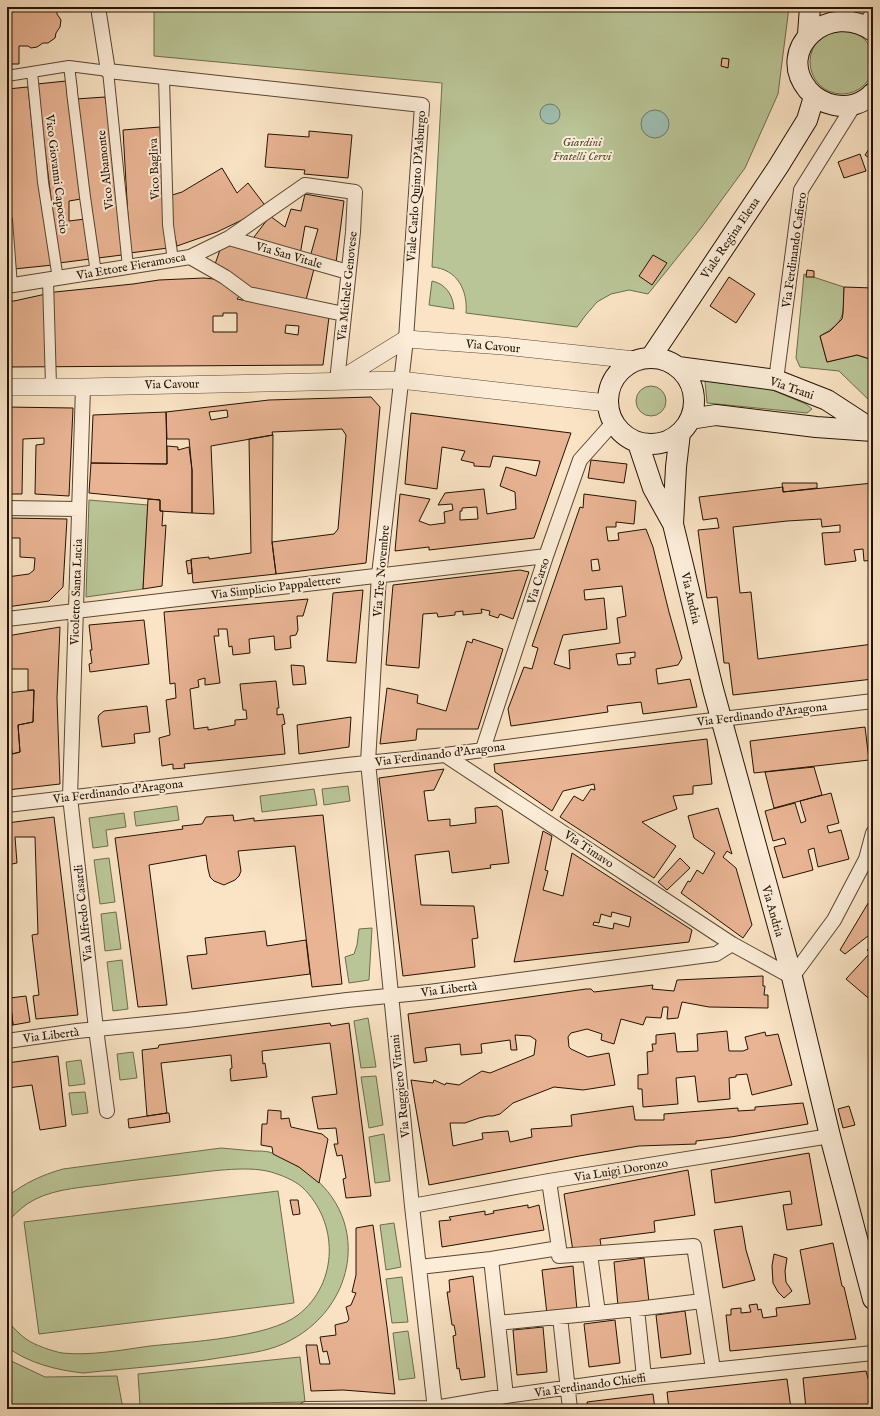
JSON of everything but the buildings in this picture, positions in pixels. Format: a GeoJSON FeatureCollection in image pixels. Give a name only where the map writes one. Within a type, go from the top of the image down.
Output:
{"type":"FeatureCollection","features":[{"type":"Feature","properties":{"kind":"main road"},"geometry":{"type":"LineString","coordinates":[[870,22],[843,18],[813,18],[799,49],[798,66],[803,83],[821,100],[840,106],[853,105],[872,96]]}},
{"type":"Feature","properties":{"kind":"main road","name":"Viale Regina Elena"},"geometry":{"type":"LineString","coordinates":[[643,359],[778,167],[821,100]]}},
{"type":"Feature","properties":{"kind":"main road"},"geometry":{"type":"LineString","coordinates":[[643,359],[662,359],[678,367],[690,382],[693,391],[693,410],[685,426],[670,439],[660,443],[649,444],[638,442],[628,438],[620,432],[613,423],[607,403],[608,391],[618,372],[627,364],[643,359]]}},
{"type":"Feature","properties":{"kind":"main road","name":"Via Trani"},"geometry":{"type":"LineString","coordinates":[[678,367],[776,380],[827,400],[873,430]]}},
{"type":"Feature","properties":{"kind":"main road","name":"Via Trani"},"geometry":{"type":"LineString","coordinates":[[685,426],[716,415],[816,427],[873,430]]}},
{"type":"Feature","properties":{"kind":"main road","name":"Via Andria"},"geometry":{"type":"LineString","coordinates":[[673,524],[676,467],[685,426]]}},
{"type":"Feature","properties":{"kind":"main road","name":"Via Andria"},"geometry":{"type":"LineString","coordinates":[[638,442],[653,488],[673,524],[712,689],[792,977],[830,1136],[873,1298]]}},
{"type":"Feature","properties":{"kind":"street"},"geometry":{"type":"LineString","coordinates":[[98,7],[108,71]]}},
{"type":"Feature","properties":{"kind":"street"},"geometry":{"type":"LineString","coordinates":[[69,66],[84,196],[96,273]]}},
{"type":"Feature","properties":{"kind":"street"},"geometry":{"type":"LineString","coordinates":[[7,76],[69,66],[164,77]]}},
{"type":"Feature","properties":{"kind":"street","name":"Vico Albamonte"},"geometry":{"type":"LineString","coordinates":[[108,71],[128,267]]}},
{"type":"Feature","properties":{"kind":"street","name":"Vico Giovanni Capoccio"},"geometry":{"type":"LineString","coordinates":[[32,72],[53,279],[51,386]]}},
{"type":"Feature","properties":{"kind":"street","name":"Vico Bagliva"},"geometry":{"type":"LineString","coordinates":[[164,77],[168,225],[173,260]]}},
{"type":"Feature","properties":{"kind":"street","name":"Viale Carlo Quinto D'Asburgo"},"geometry":{"type":"LineString","coordinates":[[164,77],[422,105],[406,340],[400,380]]}},
{"type":"Feature","properties":{"kind":"street","name":"Via Ferdinando Cafiero"},"geometry":{"type":"LineString","coordinates":[[776,380],[801,190],[851,110]]}},
{"type":"Feature","properties":{"kind":"street","name":"Via Ettore Fieramosca"},"geometry":{"type":"LineString","coordinates":[[10,286],[190,257],[229,238],[305,185],[355,192]]}},
{"type":"Feature","properties":{"kind":"street","name":"Via Michele Genovese"},"geometry":{"type":"LineString","coordinates":[[337,381],[353,232],[355,192]]}},
{"type":"Feature","properties":{"kind":"street"},"geometry":{"type":"LineString","coordinates":[[7,220],[10,286]]}},
{"type":"Feature","properties":{"kind":"street","name":"Via San Vitale"},"geometry":{"type":"LineString","coordinates":[[229,238],[348,272]]}},
{"type":"Feature","properties":{"kind":"street"},"geometry":{"type":"LineString","coordinates":[[190,257],[225,277],[248,294],[344,314]]}},
{"type":"Feature","properties":{"kind":"street","name":"Via Cavour"},"geometry":{"type":"LineString","coordinates":[[337,381],[406,340],[503,346],[643,359]]}},
{"type":"Feature","properties":{"kind":"street","name":"Via Cavour"},"geometry":{"type":"LineString","coordinates":[[7,387],[83,387],[400,380],[607,403]]}},
{"type":"Feature","properties":{"kind":"street","name":"Via Tre Novembre"},"geometry":{"type":"LineString","coordinates":[[368,762],[379,575],[400,380]]}},
{"type":"Feature","properties":{"kind":"street","name":"Vicoletto Santa Lucia"},"geometry":{"type":"LineString","coordinates":[[70,797],[83,387]]}},
{"type":"Feature","properties":{"kind":"street","name":"Via Carso"},"geometry":{"type":"LineString","coordinates":[[483,750],[546,556],[580,460],[613,423]]}},
{"type":"Feature","properties":{"kind":"street"},"geometry":{"type":"LineString","coordinates":[[7,508],[79,509]]}},
{"type":"Feature","properties":{"kind":"street","name":"Via Simplicio Pappalettere"},"geometry":{"type":"LineString","coordinates":[[7,619],[546,556]]}},
{"type":"Feature","properties":{"kind":"street","name":"Via Ferdinando d'Aragona"},"geometry":{"type":"LineString","coordinates":[[7,805],[368,762],[445,755],[873,701]]}},
{"type":"Feature","properties":{"kind":"street","name":"Via Timavo"},"geometry":{"type":"LineString","coordinates":[[445,755],[732,944]]}},
{"type":"Feature","properties":{"kind":"street","name":"Via Ruggiero Vitrani"},"geometry":{"type":"LineString","coordinates":[[368,762],[412,1206],[435,1408]]}},
{"type":"Feature","properties":{"kind":"street","name":"Via Alfredo Casardi"},"geometry":{"type":"LineString","coordinates":[[70,797],[96,1030]]}},
{"type":"Feature","properties":{"kind":"street"},"geometry":{"type":"LineString","coordinates":[[732,944],[792,977],[834,920],[870,859],[873,833]]}},
{"type":"Feature","properties":{"kind":"street","name":"Via Libertà"},"geometry":{"type":"LineString","coordinates":[[7,1041],[391,996],[716,954],[732,944]]}},
{"type":"Feature","properties":{"kind":"street","name":"Via Libertà"},"geometry":{"type":"LineString","coordinates":[[96,1030],[107,1111]]}},
{"type":"Feature","properties":{"kind":"street","name":"Via Luigi Doronzo"},"geometry":{"type":"LineString","coordinates":[[412,1206],[549,1181],[830,1136]]}},
{"type":"Feature","properties":{"kind":"street"},"geometry":{"type":"LineString","coordinates":[[549,1181],[559,1256],[694,1246],[713,1369]]}},
{"type":"Feature","properties":{"kind":"street"},"geometry":{"type":"LineString","coordinates":[[419,1267],[491,1259],[559,1248]]}},
{"type":"Feature","properties":{"kind":"street"},"geometry":{"type":"LineString","coordinates":[[590,1254],[598,1313]]}},
{"type":"Feature","properties":{"kind":"street"},"geometry":{"type":"LineString","coordinates":[[491,1259],[506,1396]]}},
{"type":"Feature","properties":{"kind":"street"},"geometry":{"type":"LineString","coordinates":[[498,1323],[702,1301]]}},
{"type":"Feature","properties":{"kind":"street"},"geometry":{"type":"LineString","coordinates":[[637,1309],[644,1377]]}},
{"type":"Feature","properties":{"kind":"street"},"geometry":{"type":"LineString","coordinates":[[560,1317],[570,1409]]}},
{"type":"Feature","properties":{"kind":"street","name":"Via Ferdinando Chieffi"},"geometry":{"type":"LineString","coordinates":[[306,1409],[435,1408],[506,1396],[644,1377],[873,1354]]}},
{"type":"Feature","properties":{"kind":"green space","name":"Giardini Fratelli Cervi"},"geometry":{"type":"Polygon","coordinates":[[[154,7],[630,7],[642,10],[665,11],[677,9],[677,7],[789,7],[778,94],[745,168],[701,228],[648,294],[629,290],[611,294],[597,302],[577,327],[466,313],[465,296],[459,282],[448,272],[432,267],[442,83],[154,56],[154,7]]]}},
{"type":"Feature","properties":{"kind":"green space"},"geometry":{"type":"Polygon","coordinates":[[[842,30],[860,36],[868,44],[874,62],[868,80],[860,88],[842,94],[824,88],[816,80],[810,62],[816,44],[824,36],[842,30]]]}},
{"type":"Feature","properties":{"kind":"green space"},"geometry":{"type":"Polygon","coordinates":[[[804,274],[844,287],[843,311],[839,322],[820,336],[827,362],[857,355],[873,360],[873,404],[839,371],[800,367],[796,358],[804,274]]]}},
{"type":"Feature","properties":{"kind":"green space"},"geometry":{"type":"Polygon","coordinates":[[[432,281],[445,287],[452,299],[454,309],[429,305],[432,281]]]}},
{"type":"Feature","properties":{"kind":"green space"},"geometry":{"type":"Polygon","coordinates":[[[705,381],[770,389],[806,404],[812,409],[807,413],[707,403],[705,381]]]}},
{"type":"Feature","properties":{"kind":"green space"},"geometry":{"type":"Polygon","coordinates":[[[651,386],[662,390],[666,401],[662,412],[651,416],[640,412],[636,401],[640,390],[651,386]]]}},
{"type":"Feature","properties":{"kind":"green space"},"geometry":{"type":"Polygon","coordinates":[[[89,500],[148,505],[143,589],[86,597],[89,500]]]}},
{"type":"Feature","properties":{"kind":"green space"},"geometry":{"type":"Polygon","coordinates":[[[348,786],[350,801],[324,805],[322,789],[348,786]]]}},
{"type":"Feature","properties":{"kind":"green space"},"geometry":{"type":"Polygon","coordinates":[[[314,789],[317,805],[262,812],[260,796],[314,789]]]}},
{"type":"Feature","properties":{"kind":"green space"},"geometry":{"type":"Polygon","coordinates":[[[177,806],[179,820],[136,826],[134,812],[177,806]]]}},
{"type":"Feature","properties":{"kind":"green space"},"geometry":{"type":"Polygon","coordinates":[[[124,813],[126,827],[106,830],[108,846],[93,848],[89,818],[124,813]]]}},
{"type":"Feature","properties":{"kind":"green space"},"geometry":{"type":"Polygon","coordinates":[[[109,858],[115,902],[100,904],[94,860],[109,858]]]}},
{"type":"Feature","properties":{"kind":"green space"},"geometry":{"type":"Polygon","coordinates":[[[116,912],[121,949],[105,951],[101,914],[116,912]]]}},
{"type":"Feature","properties":{"kind":"green space"},"geometry":{"type":"Polygon","coordinates":[[[372,928],[369,980],[349,983],[345,957],[354,954],[359,929],[372,928]]]}},
{"type":"Feature","properties":{"kind":"green space"},"geometry":{"type":"Polygon","coordinates":[[[122,960],[128,1009],[113,1011],[107,962],[122,960]]]}},
{"type":"Feature","properties":{"kind":"green space"},"geometry":{"type":"Polygon","coordinates":[[[368,1018],[376,1067],[361,1068],[354,1021],[368,1018]]]}},
{"type":"Feature","properties":{"kind":"green space"},"geometry":{"type":"Polygon","coordinates":[[[133,1052],[137,1078],[120,1080],[117,1054],[133,1052]]]}},
{"type":"Feature","properties":{"kind":"green space"},"geometry":{"type":"Polygon","coordinates":[[[81,1060],[85,1084],[69,1086],[66,1062],[81,1060]]]}},
{"type":"Feature","properties":{"kind":"green space"},"geometry":{"type":"Polygon","coordinates":[[[376,1076],[383,1125],[369,1128],[361,1077],[376,1076]]]}},
{"type":"Feature","properties":{"kind":"green space"},"geometry":{"type":"Polygon","coordinates":[[[85,1092],[88,1113],[72,1115],[69,1093],[85,1092]]]}},
{"type":"Feature","properties":{"kind":"green space"},"geometry":{"type":"Polygon","coordinates":[[[384,1134],[390,1181],[375,1183],[369,1137],[384,1134]]]}},
{"type":"Feature","properties":{"kind":"green space"},"geometry":{"type":"Polygon","coordinates":[[[221,1148],[267,1152],[281,1157],[299,1167],[323,1186],[339,1209],[347,1234],[348,1260],[341,1285],[328,1308],[309,1328],[283,1344],[254,1352],[190,1362],[83,1373],[43,1365],[15,1353],[7,1347],[7,1321],[18,1333],[38,1346],[62,1353],[84,1354],[227,1338],[268,1329],[285,1323],[298,1315],[311,1302],[321,1286],[327,1270],[329,1252],[328,1234],[323,1217],[314,1201],[302,1187],[299,1184],[275,1173],[261,1170],[238,1169],[71,1189],[35,1199],[24,1206],[7,1222],[7,1197],[34,1180],[48,1174],[63,1169],[221,1148]]]}},
{"type":"Feature","properties":{"kind":"green space"},"geometry":{"type":"Polygon","coordinates":[[[278,1191],[294,1303],[39,1334],[24,1222],[278,1191]]]}},
{"type":"Feature","properties":{"kind":"green space"},"geometry":{"type":"Polygon","coordinates":[[[394,1223],[401,1267],[386,1270],[380,1225],[394,1223]]]}},
{"type":"Feature","properties":{"kind":"green space"},"geometry":{"type":"Polygon","coordinates":[[[402,1277],[408,1322],[392,1323],[386,1279],[402,1277]]]}},
{"type":"Feature","properties":{"kind":"green space"},"geometry":{"type":"Polygon","coordinates":[[[408,1331],[415,1378],[399,1380],[393,1333],[408,1331]]]}},
{"type":"Feature","properties":{"kind":"green space"},"geometry":{"type":"Polygon","coordinates":[[[300,1357],[305,1402],[140,1405],[138,1374],[300,1357]]]}},
{"type":"Feature","properties":{"kind":"green space"},"geometry":{"type":"Polygon","coordinates":[[[7,1359],[45,1377],[117,1376],[123,1409],[76,1409],[7,1406],[7,1359]]]}},
{"type":"Feature","properties":{"kind":"shaded area"},"geometry":{"type":"Polygon","coordinates":[[[550,104],[557,107],[560,114],[557,121],[550,124],[543,121],[540,114],[543,107],[550,104]]]}},
{"type":"Feature","properties":{"kind":"shaded area"},"geometry":{"type":"Polygon","coordinates":[[[655,110],[665,114],[669,124],[665,134],[655,138],[645,134],[641,124],[645,114],[655,110]]]}}]}
